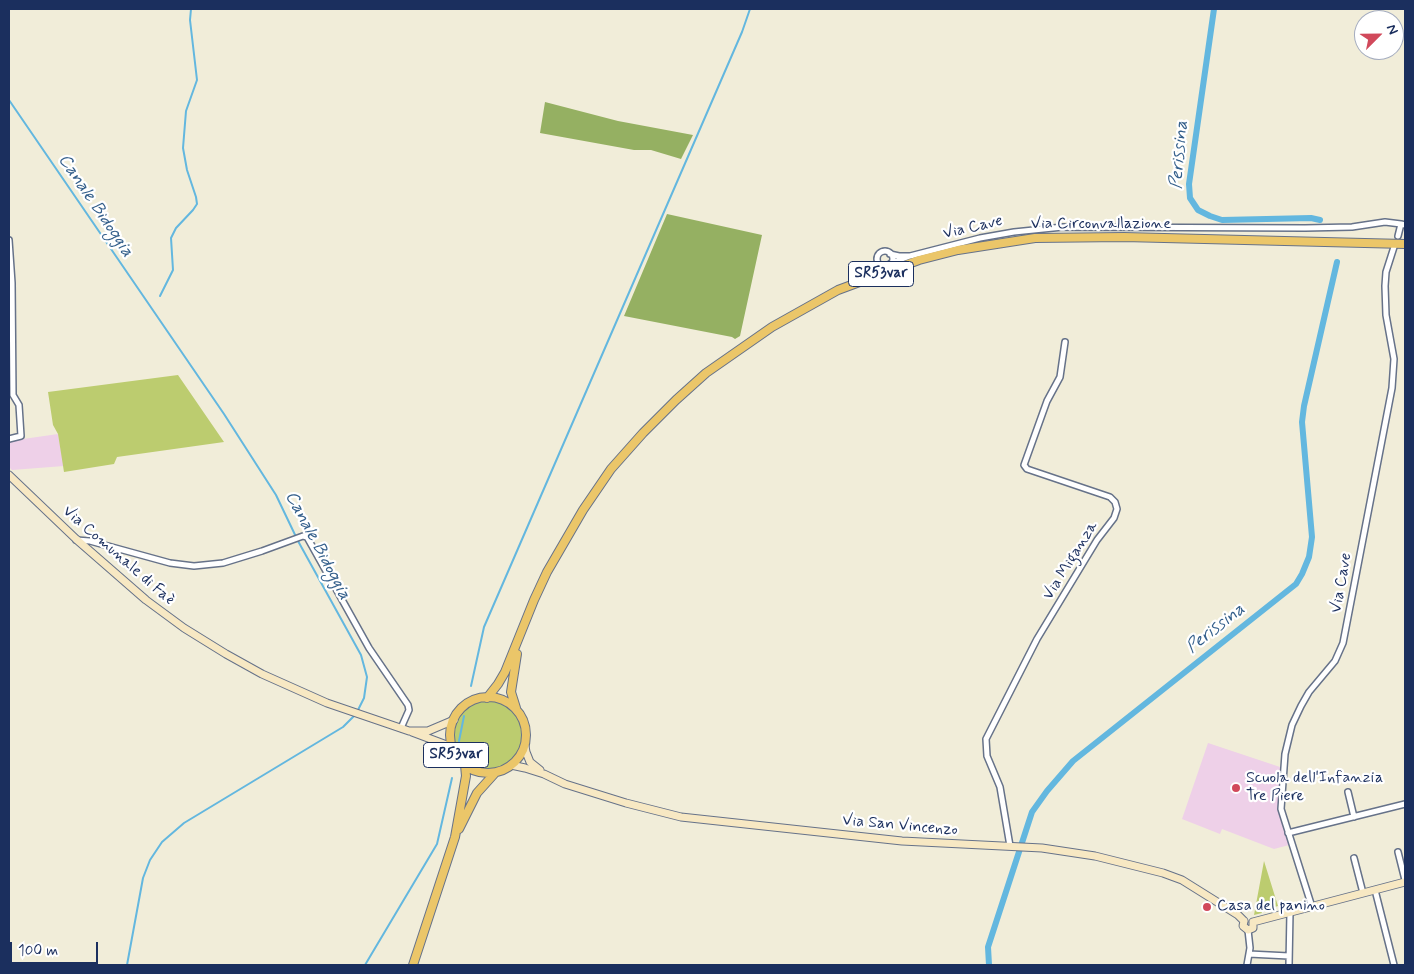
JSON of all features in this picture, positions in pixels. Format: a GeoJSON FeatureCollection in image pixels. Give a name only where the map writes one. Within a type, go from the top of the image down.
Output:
{"type":"FeatureCollection","features":[{"type":"Feature","properties":{"kind":"main road","name":"Via Circonvallazione"},"geometry":{"type":"LineString","coordinates":[[487,698],[505,672],[534,600],[548,572],[583,510],[611,469],[643,433],[691,386],[734,352],[772,327],[838,290],[920,260],[958,250],[1035,238],[1124,237],[1405,244]]}},
{"type":"Feature","properties":{"kind":"main road","name":"Via Circonvallazione"},"geometry":{"type":"LineString","coordinates":[[518,711],[511,692],[520,637]]}},
{"type":"Feature","properties":{"kind":"main road"},"geometry":{"type":"LineString","coordinates":[[487,698],[506,702],[518,711]]}},
{"type":"Feature","properties":{"kind":"main road","name":"SR53var"},"geometry":{"type":"LineString","coordinates":[[487,698],[469,703],[458,712],[450,733],[452,747],[457,757],[465,765],[479,772],[495,773]]}},
{"type":"Feature","properties":{"kind":"main road","name":"SR53var"},"geometry":{"type":"LineString","coordinates":[[413,965],[455,837],[477,793],[495,773],[511,765],[519,757],[525,746],[525,722],[518,711]]}},
{"type":"Feature","properties":{"kind":"main road","name":"SR53var"},"geometry":{"type":"LineString","coordinates":[[455,837],[466,776],[465,765]]}},
{"type":"Feature","properties":{"kind":"street","name":"Via Cave"},"geometry":{"type":"LineString","coordinates":[[910,256],[1005,233],[1063,228],[1305,228],[1352,227],[1385,222],[1403,224],[1398,236]]}},
{"type":"Feature","properties":{"kind":"street"},"geometry":{"type":"LineString","coordinates":[[9,240],[12,283],[13,395],[19,405],[21,436],[9,439]]}},
{"type":"Feature","properties":{"kind":"street","name":"Via Cave"},"geometry":{"type":"LineString","coordinates":[[1312,906],[1281,809],[1287,745],[1292,725],[1305,698],[1335,661],[1343,643],[1392,388],[1394,359],[1386,315],[1385,286],[1386,272],[1394,248]]}},
{"type":"Feature","properties":{"kind":"street"},"geometry":{"type":"LineString","coordinates":[[886,251],[899,256],[910,256],[884,266],[880,265],[877,261],[881,252],[886,251]]}},
{"type":"Feature","properties":{"kind":"street"},"geometry":{"type":"LineString","coordinates":[[890,254],[892,258],[891,263]]}},
{"type":"Feature","properties":{"kind":"street","name":"Via Miganza"},"geometry":{"type":"LineString","coordinates":[[1012,846],[1000,787],[987,756],[986,738],[1037,639],[1097,540],[1117,513],[1116,502],[1110,497],[1027,469],[1024,465],[1047,401],[1060,377],[1065,342]]}},
{"type":"Feature","properties":{"kind":"street","name":"Via Comunale di Faè"},"geometry":{"type":"LineString","coordinates":[[9,475],[76,540],[146,600],[184,628],[226,654],[300,692],[350,712],[452,747]]}},
{"type":"Feature","properties":{"kind":"street"},"geometry":{"type":"LineString","coordinates":[[76,540],[90,541],[170,563],[194,566],[223,562],[303,536],[310,540],[369,648],[408,706],[409,710],[401,728]]}},
{"type":"Feature","properties":{"kind":"street","name":"Via Comunale di Faè"},"geometry":{"type":"LineString","coordinates":[[409,731],[428,731],[454,720]]}},
{"type":"Feature","properties":{"kind":"street","name":"Via San Vincenzo"},"geometry":{"type":"LineString","coordinates":[[525,746],[530,762],[544,774]]}},
{"type":"Feature","properties":{"kind":"street","name":"Via San Vincenzo"},"geometry":{"type":"LineString","coordinates":[[511,765],[544,774],[565,784],[626,804],[691,818],[902,841],[1012,846],[1079,853],[1174,876],[1191,884],[1244,921]]}},
{"type":"Feature","properties":{"kind":"street"},"geometry":{"type":"LineString","coordinates":[[1348,792],[1354,817]]}},
{"type":"Feature","properties":{"kind":"street"},"geometry":{"type":"LineString","coordinates":[[1288,833],[1405,804]]}},
{"type":"Feature","properties":{"kind":"street"},"geometry":{"type":"LineString","coordinates":[[1247,964],[1249,954],[1248,930],[1243,926],[1244,921],[1249,919],[1253,922],[1363,894],[1405,881],[1398,852]]}},
{"type":"Feature","properties":{"kind":"street"},"geometry":{"type":"LineString","coordinates":[[1354,858],[1363,894]]}},
{"type":"Feature","properties":{"kind":"street"},"geometry":{"type":"LineString","coordinates":[[1374,890],[1394,965]]}},
{"type":"Feature","properties":{"kind":"street"},"geometry":{"type":"LineString","coordinates":[[1289,965],[1290,912]]}},
{"type":"Feature","properties":{"kind":"street"},"geometry":{"type":"LineString","coordinates":[[1248,930],[1253,928],[1253,922]]}},
{"type":"Feature","properties":{"kind":"street"},"geometry":{"type":"LineString","coordinates":[[1249,954],[1289,956]]}},
{"type":"Feature","properties":{"kind":"shaded area"},"geometry":{"type":"Polygon","coordinates":[[[58,434],[64,466],[12,470],[9,467],[9,441],[58,434]]]}},
{"type":"Feature","properties":{"kind":"shaded area","name":"Scuola dell'Infanzia Tre Piere"},"geometry":{"type":"Polygon","coordinates":[[[1208,743],[1280,767],[1278,808],[1289,845],[1274,849],[1222,829],[1220,834],[1182,819],[1208,743]]]}},
{"type":"Feature","properties":{"kind":"green space"},"geometry":{"type":"Polygon","coordinates":[[[545,102],[618,121],[693,135],[681,159],[651,150],[634,150],[540,133],[545,102]]]}},
{"type":"Feature","properties":{"kind":"green space"},"geometry":{"type":"Polygon","coordinates":[[[667,214],[762,235],[740,336],[735,339],[624,316],[667,214]]]}},
{"type":"Feature","properties":{"kind":"green space"},"geometry":{"type":"Polygon","coordinates":[[[178,375],[224,442],[117,457],[114,464],[64,472],[58,434],[53,425],[48,392],[178,375]]]}},
{"type":"Feature","properties":{"kind":"green space"},"geometry":{"type":"Polygon","coordinates":[[[489,700],[502,703],[514,710],[521,722],[524,735],[521,748],[514,760],[502,767],[489,770],[476,767],[464,760],[457,748],[454,735],[457,722],[464,710],[476,703],[489,700]]]}},
{"type":"Feature","properties":{"kind":"green space"},"geometry":{"type":"Polygon","coordinates":[[[1264,861],[1278,906],[1254,915],[1264,861]]]}},
{"type":"Feature","properties":{"kind":"waterway"},"geometry":{"type":"LineString","coordinates":[[160,296],[173,270],[171,238],[176,228],[197,204],[183,148],[186,111],[197,80],[190,20],[191,9]]}},
{"type":"Feature","properties":{"kind":"waterway"},"geometry":{"type":"LineString","coordinates":[[471,686],[484,627],[742,32],[750,9]]}},
{"type":"Feature","properties":{"kind":"waterway","name":"Perissina"},"geometry":{"type":"LineString","coordinates":[[1214,9],[1189,184],[1190,198],[1198,210],[1222,220],[1311,218],[1320,220]]}},
{"type":"Feature","properties":{"kind":"waterway","name":"Canale Bidoggia"},"geometry":{"type":"LineString","coordinates":[[9,100],[224,414],[276,495],[298,541],[361,655],[367,677],[364,698],[357,712]]}},
{"type":"Feature","properties":{"kind":"waterway","name":"Perissina"},"geometry":{"type":"LineString","coordinates":[[989,965],[988,947],[1032,812],[1047,791],[1073,761],[1296,584],[1302,574],[1309,557],[1312,537],[1302,422],[1337,262]]}},
{"type":"Feature","properties":{"kind":"waterway","name":"Canale Bidoggia"},"geometry":{"type":"LineString","coordinates":[[127,965],[143,878],[150,860],[162,842],[184,823],[343,727],[354,716]]}},
{"type":"Feature","properties":{"kind":"waterway"},"geometry":{"type":"LineString","coordinates":[[459,741],[464,716]]}},
{"type":"Feature","properties":{"kind":"waterway"},"geometry":{"type":"LineString","coordinates":[[365,965],[437,844],[452,778]]}},
{"type":"Feature","properties":{"kind":"place","name":"Scuola dell'Infanzia Tre Piere"},"geometry":{"type":"Point","coordinates":[1236,788]}},
{"type":"Feature","properties":{"kind":"place","name":"Casa del panino"},"geometry":{"type":"Point","coordinates":[1207,907]}}]}
